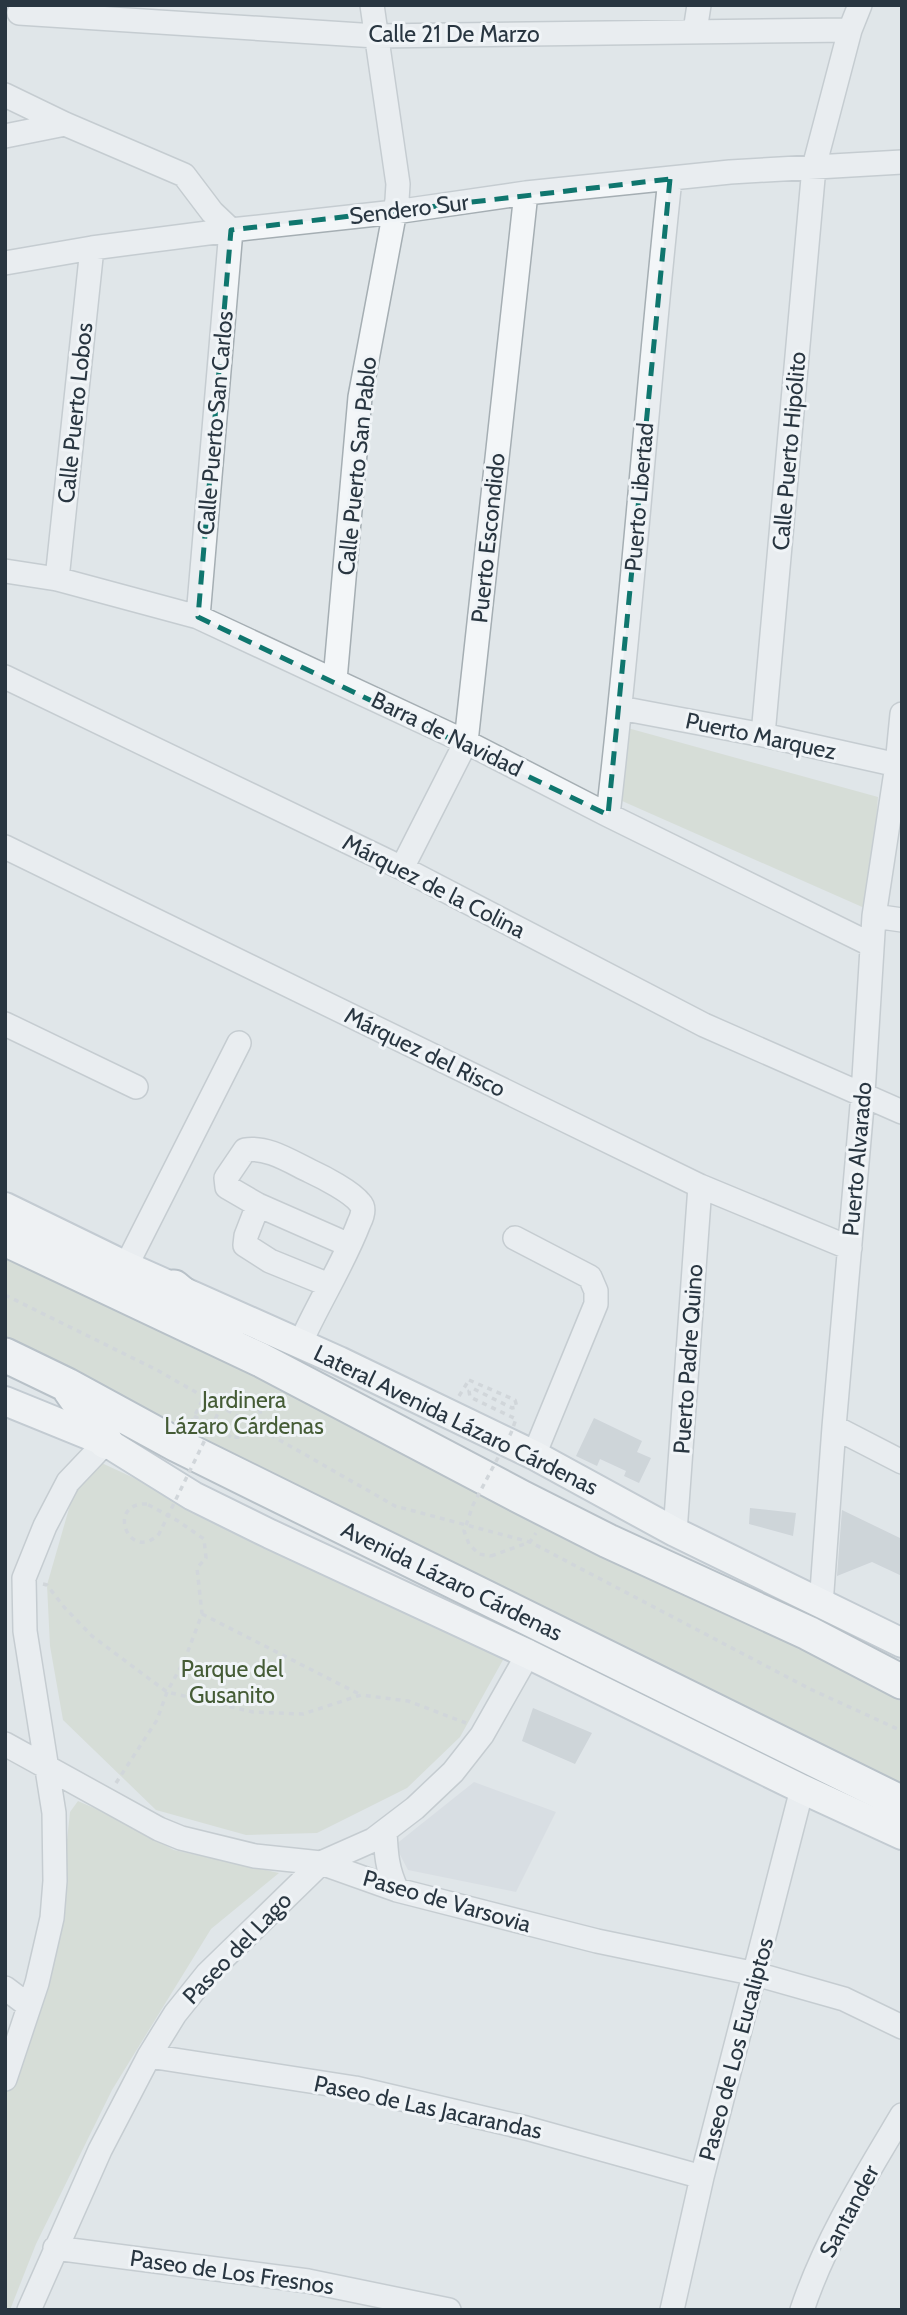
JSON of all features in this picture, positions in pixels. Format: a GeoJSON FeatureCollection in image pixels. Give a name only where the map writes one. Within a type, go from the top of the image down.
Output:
{"type":"FeatureCollection","features":[{"type":"Feature","properties":{"kind":"highway"},"geometry":{"type":"LineString","coordinates":[[5,1239],[261,1360],[608,1541],[808,1633],[902,1682]]}},
{"type":"Feature","properties":{"kind":"highway"},"geometry":{"type":"LineString","coordinates":[[174,1287],[261,1360]]}},
{"type":"Feature","properties":{"kind":"highway","name":"Avenida Lázaro Cárdenas"},"geometry":{"type":"LineString","coordinates":[[5,1356],[66,1385],[177,1445],[902,1803]]}},
{"type":"Feature","properties":{"kind":"highway"},"geometry":{"type":"LineString","coordinates":[[66,1385],[106,1442]]}},
{"type":"Feature","properties":{"kind":"main road","name":"Lateral Avenida Lázaro Cárdenas"},"geometry":{"type":"LineString","coordinates":[[5,1207],[534,1455],[676,1532],[902,1643]]}},
{"type":"Feature","properties":{"kind":"main road"},"geometry":{"type":"LineString","coordinates":[[5,1401],[106,1442],[193,1496],[282,1540],[528,1654],[802,1789],[902,1835]]}},
{"type":"Feature","properties":{"kind":"street","name":"Calle Puerto San Pablo"},"geometry":{"type":"LineString","coordinates":[[335,680],[360,397],[398,184],[372,5]]}},
{"type":"Feature","properties":{"kind":"street"},"geometry":{"type":"LineString","coordinates":[[695,32],[699,5]]}},
{"type":"Feature","properties":{"kind":"street","name":"Calle Puerto Hipólito"},"geometry":{"type":"LineString","coordinates":[[763,735],[814,167],[850,30],[860,5]]}},
{"type":"Feature","properties":{"kind":"street","name":"Calle 21 De Marzo"},"geometry":{"type":"LineString","coordinates":[[19,13],[58,11],[376,36],[850,30]]}},
{"type":"Feature","properties":{"kind":"street"},"geometry":{"type":"LineString","coordinates":[[5,95],[184,175],[212,212],[231,229]]}},
{"type":"Feature","properties":{"kind":"street"},"geometry":{"type":"LineString","coordinates":[[5,136],[65,124]]}},
{"type":"Feature","properties":{"kind":"street","name":"Sendero Sur"},"geometry":{"type":"LineString","coordinates":[[5,263],[231,229],[395,212],[526,193],[730,172],[902,162]]}},
{"type":"Feature","properties":{"kind":"street"},"geometry":{"type":"LineString","coordinates":[[874,163],[902,178]]}},
{"type":"Feature","properties":{"kind":"street","name":"Puerto Libertad"},"geometry":{"type":"LineString","coordinates":[[608,815],[670,179]]}},
{"type":"Feature","properties":{"kind":"street","name":"Puerto Escondido"},"geometry":{"type":"LineString","coordinates":[[402,868],[466,742],[526,193]]}},
{"type":"Feature","properties":{"kind":"street","name":"Calle Puerto San Carlos"},"geometry":{"type":"LineString","coordinates":[[198,617],[231,229]]}},
{"type":"Feature","properties":{"kind":"street","name":"Calle Puerto Lobos"},"geometry":{"type":"LineString","coordinates":[[57,579],[92,248]]}},
{"type":"Feature","properties":{"kind":"street","name":"Barra de Navidad"},"geometry":{"type":"LineString","coordinates":[[5,571],[57,579],[198,617],[466,742],[872,945]]}},
{"type":"Feature","properties":{"kind":"street","name":"Márquez de la Colina"},"geometry":{"type":"LineString","coordinates":[[5,677],[402,868],[704,1025],[902,1112]]}},
{"type":"Feature","properties":{"kind":"street","name":"Puerto Marquez"},"geometry":{"type":"LineString","coordinates":[[620,708],[763,735],[900,766]]}},
{"type":"Feature","properties":{"kind":"street","name":"Puerto Alvarado"},"geometry":{"type":"LineString","coordinates":[[821,1605],[863,1094],[874,916],[900,766],[902,714]]}},
{"type":"Feature","properties":{"kind":"street","name":"Márquez del Risco"},"geometry":{"type":"LineString","coordinates":[[5,847],[700,1186],[850,1248]]}},
{"type":"Feature","properties":{"kind":"street"},"geometry":{"type":"LineString","coordinates":[[874,916],[902,920]]}},
{"type":"Feature","properties":{"kind":"street"},"geometry":{"type":"LineString","coordinates":[[5,1024],[136,1087]]}},
{"type":"Feature","properties":{"kind":"street"},"geometry":{"type":"LineString","coordinates":[[126,1266],[239,1043]]}},
{"type":"Feature","properties":{"kind":"street"},"geometry":{"type":"LineString","coordinates":[[300,1343],[349,1245],[360,1222],[363,1210],[360,1203],[329,1180],[255,1148],[245,1150],[226,1178],[227,1186],[258,1205],[349,1245]]}},
{"type":"Feature","properties":{"kind":"street","name":"Puerto Padre Quino"},"geometry":{"type":"LineString","coordinates":[[676,1532],[700,1186]]}},
{"type":"Feature","properties":{"kind":"street"},"geometry":{"type":"LineString","coordinates":[[258,1205],[245,1245],[270,1261],[329,1285]]}},
{"type":"Feature","properties":{"kind":"street"},"geometry":{"type":"LineString","coordinates":[[515,1238],[590,1277],[596,1291],[596,1304],[534,1455]]}},
{"type":"Feature","properties":{"kind":"street"},"geometry":{"type":"LineString","coordinates":[[834,1427],[902,1462]]}},
{"type":"Feature","properties":{"kind":"street"},"geometry":{"type":"LineString","coordinates":[[5,2079],[37,1983],[52,1918],[55,1881],[54,1813],[14,1573],[45,1526],[68,1482],[106,1442]]}},
{"type":"Feature","properties":{"kind":"street","name":"Paseo del Lago"},"geometry":{"type":"LineString","coordinates":[[29,2310],[100,2150],[149,2056],[175,2014],[207,1974],[321,1863],[373,1840],[415,1808],[453,1772],[482,1735],[528,1654]]}},
{"type":"Feature","properties":{"kind":"street","name":"Paseo de Varsovia"},"geometry":{"type":"LineString","coordinates":[[5,1744],[159,1829],[181,1838],[255,1856],[321,1863],[397,1890],[597,1941],[756,1973],[844,1999],[902,2027]]}},
{"type":"Feature","properties":{"kind":"street","name":"Paseo de Los Eucaliptos"},"geometry":{"type":"LineString","coordinates":[[672,2310],[702,2177],[802,1789]]}},
{"type":"Feature","properties":{"kind":"street"},"geometry":{"type":"LineString","coordinates":[[385,1831],[386,1861],[397,1890]]}},
{"type":"Feature","properties":{"kind":"street"},"geometry":{"type":"LineString","coordinates":[[5,1988],[29,2006]]}},
{"type":"Feature","properties":{"kind":"street","name":"Paseo de Las Jacarandas"},"geometry":{"type":"LineString","coordinates":[[149,2056],[355,2088],[526,2127],[702,2177]]}},
{"type":"Feature","properties":{"kind":"street","name":"Santander"},"geometry":{"type":"LineString","coordinates":[[802,2310],[810,2286],[843,2218],[902,2115]]}},
{"type":"Feature","properties":{"kind":"street","name":"Paseo de Los Fresnos"},"geometry":{"type":"LineString","coordinates":[[55,2248],[308,2281],[449,2310]]}},
{"type":"Feature","properties":{"kind":"path"},"geometry":{"type":"LineString","coordinates":[[5,1295],[157,1370],[395,1506],[530,1542],[810,1689],[902,1731]]}},
{"type":"Feature","properties":{"kind":"path"},"geometry":{"type":"LineString","coordinates":[[469,1380],[515,1400],[517,1407],[512,1408],[474,1389],[469,1391],[470,1397],[516,1419],[473,1505],[464,1531],[469,1544],[479,1554],[491,1556],[530,1542]]}},
{"type":"Feature","properties":{"kind":"path"},"geometry":{"type":"LineString","coordinates":[[189,1426],[204,1397]]}},
{"type":"Feature","properties":{"kind":"path"},"geometry":{"type":"LineString","coordinates":[[104,1798],[121,1777],[157,1720],[202,1614],[197,1568],[206,1559],[204,1539],[178,1521],[147,1504],[132,1507],[128,1511],[124,1522],[127,1534],[141,1542],[153,1539],[159,1534],[222,1405],[230,1398],[246,1397],[258,1406],[261,1415],[257,1430],[246,1437],[231,1437],[194,1416]]}},
{"type":"Feature","properties":{"kind":"path"},"geometry":{"type":"LineString","coordinates":[[14,1573],[47,1585],[92,1636],[167,1692],[253,1712],[303,1714],[361,1695]]}},
{"type":"Feature","properties":{"kind":"path"},"geometry":{"type":"LineString","coordinates":[[202,1614],[361,1695],[408,1701],[467,1724],[482,1735]]}},
{"type":"Feature","properties":{"kind":"highlighted area"},"geometry":{"type":"Polygon","coordinates":[[[670,179],[608,815],[198,617],[231,230],[670,179]]]}},
{"type":"Feature","properties":{"kind":"shaded area"},"geometry":{"type":"Polygon","coordinates":[[[474,1782],[556,1812],[516,1892],[408,1870],[395,1845],[474,1782]]]}},
{"type":"Feature","properties":{"kind":"green space"},"geometry":{"type":"Polygon","coordinates":[[[624,727],[878,797],[869,910],[613,797],[624,727]]]}},
{"type":"Feature","properties":{"kind":"green space","name":"Jardinera Lázaro Cárdenas"},"geometry":{"type":"Polygon","coordinates":[[[5,1242],[659,1571],[902,1702],[902,1799],[5,1347],[5,1242]]]}},
{"type":"Feature","properties":{"kind":"green space","name":"Parque del Gusanito"},"geometry":{"type":"Polygon","coordinates":[[[93,1459],[508,1651],[460,1737],[407,1788],[317,1833],[246,1835],[156,1810],[63,1720],[50,1646],[47,1585],[76,1484],[93,1459]]]}},
{"type":"Feature","properties":{"kind":"green space"},"geometry":{"type":"Polygon","coordinates":[[[78,1801],[174,1850],[279,1873],[211,1929],[112,2090],[36,2244],[10,2310],[5,2310],[5,2093],[29,2041],[59,1914],[70,1812],[78,1801]]]}},
{"type":"Feature","properties":{"kind":"building"},"geometry":{"type":"Polygon","coordinates":[[[594,1418],[642,1441],[637,1452],[651,1458],[639,1483],[624,1476],[626,1471],[600,1459],[597,1466],[576,1456],[594,1418]]]}},
{"type":"Feature","properties":{"kind":"building"},"geometry":{"type":"Polygon","coordinates":[[[750,1508],[796,1513],[793,1536],[749,1524],[750,1508]]]}},
{"type":"Feature","properties":{"kind":"building"},"geometry":{"type":"Polygon","coordinates":[[[842,1510],[902,1539],[902,1576],[872,1562],[837,1576],[842,1510]]]}},
{"type":"Feature","properties":{"kind":"building"},"geometry":{"type":"Polygon","coordinates":[[[533,1708],[592,1733],[575,1764],[522,1741],[533,1708]]]}}]}
